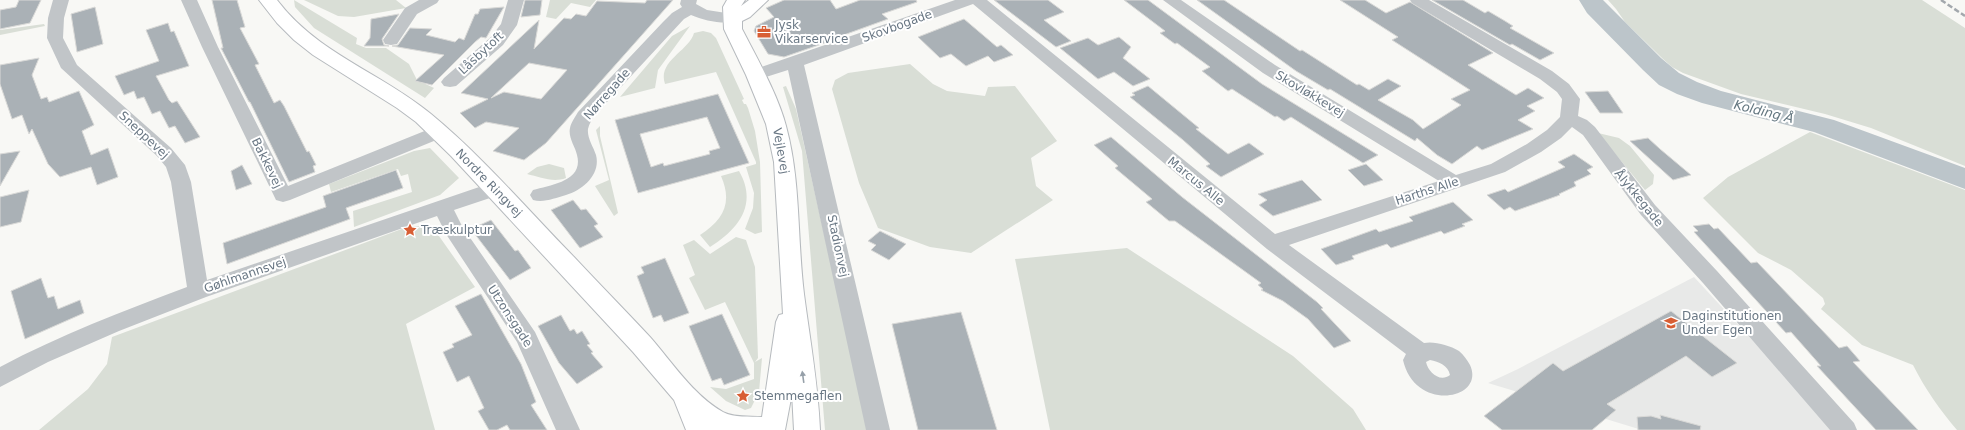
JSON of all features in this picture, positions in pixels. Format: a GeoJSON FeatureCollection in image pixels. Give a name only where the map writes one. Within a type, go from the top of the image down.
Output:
{"type":"FeatureCollection","features":[{"type":"Feature","properties":{"kind":"main road","name":"Nordre Ringvej"},"geometry":{"type":"LineString","coordinates":[[268,0],[289,28],[311,46],[413,109],[439,132],[495,188],[633,335],[685,395],[713,419],[738,427],[773,429]]}},
{"type":"Feature","properties":{"kind":"main road"},"geometry":{"type":"LineString","coordinates":[[736,0],[732,7],[733,18],[744,13],[759,0]]}},
{"type":"Feature","properties":{"kind":"main road","name":"Vejlevej"},"geometry":{"type":"LineString","coordinates":[[733,18],[733,29],[756,75],[776,124],[784,162],[792,293],[806,401],[807,430]]}},
{"type":"Feature","properties":{"kind":"main road","name":"Vejlevej"},"geometry":{"type":"LineString","coordinates":[[773,429],[779,395],[792,293]]}},
{"type":"Feature","properties":{"kind":"main road","name":"Nordre Ringvej"},"geometry":{"type":"LineString","coordinates":[[685,395],[695,421],[701,430]]}},
{"type":"Feature","properties":{"kind":"street","name":"Sneppevej"},"geometry":{"type":"LineString","coordinates":[[61,0],[56,18],[55,38],[70,68],[164,152],[175,165],[181,182],[198,291]]}},
{"type":"Feature","properties":{"kind":"street","name":"Bakkevej"},"geometry":{"type":"LineString","coordinates":[[189,0],[210,47],[283,195],[439,132]]}},
{"type":"Feature","properties":{"kind":"street"},"geometry":{"type":"LineString","coordinates":[[391,40],[411,11],[431,0]]}},
{"type":"Feature","properties":{"kind":"street","name":"Låsbytoft"},"geometry":{"type":"LineString","coordinates":[[450,82],[497,41],[509,25],[516,0]]}},
{"type":"Feature","properties":{"kind":"street","name":"Skovbogade"},"geometry":{"type":"LineString","coordinates":[[756,75],[970,0]]}},
{"type":"Feature","properties":{"kind":"street","name":"Marcus Alle"},"geometry":{"type":"LineString","coordinates":[[977,0],[1274,244],[1420,354]]}},
{"type":"Feature","properties":{"kind":"street","name":"Skovløkkevej"},"geometry":{"type":"LineString","coordinates":[[1170,0],[1269,69],[1447,177],[1452,182]]}},
{"type":"Feature","properties":{"kind":"street"},"geometry":{"type":"LineString","coordinates":[[1418,0],[1546,74],[1563,88],[1571,99],[1569,119]]}},
{"type":"Feature","properties":{"kind":"street"},"geometry":{"type":"LineString","coordinates":[[689,4],[696,12],[733,18]]}},
{"type":"Feature","properties":{"kind":"street","name":"Nørregade"},"geometry":{"type":"LineString","coordinates":[[540,195],[564,189],[580,180],[587,167],[587,156],[579,136],[579,127],[587,112],[689,4]]}},
{"type":"Feature","properties":{"kind":"street","name":"Stadionvej"},"geometry":{"type":"LineString","coordinates":[[795,62],[878,430]]}},
{"type":"Feature","properties":{"kind":"street","name":"Harths Alle"},"geometry":{"type":"LineString","coordinates":[[1274,244],[1283,239],[1498,168],[1534,148],[1554,134],[1569,119]]}},
{"type":"Feature","properties":{"kind":"street","name":"Ålykkegade"},"geometry":{"type":"LineString","coordinates":[[1569,119],[1581,124],[1589,131],[1648,210],[1710,277],[1845,430]]}},
{"type":"Feature","properties":{"kind":"street","name":"Gøhlmannsvej"},"geometry":{"type":"LineString","coordinates":[[0,378],[70,342],[198,291],[478,196],[495,188]]}},
{"type":"Feature","properties":{"kind":"street","name":"Utzonsgade"},"geometry":{"type":"LineString","coordinates":[[442,207],[453,229],[527,338],[568,430]]}},
{"type":"Feature","properties":{"kind":"shaded area"},"geometry":{"type":"Polygon","coordinates":[[[294,0],[357,38],[356,44],[366,48],[386,48],[409,64],[417,80],[434,88],[425,98],[314,28],[295,7],[294,0]]]}},
{"type":"Feature","properties":{"kind":"shaded area"},"geometry":{"type":"Polygon","coordinates":[[[304,0],[396,0],[406,8],[354,17],[338,16],[304,0]]]}},
{"type":"Feature","properties":{"kind":"shaded area"},"geometry":{"type":"Polygon","coordinates":[[[550,0],[596,0],[590,7],[571,3],[556,19],[546,17],[550,0]]]}},
{"type":"Feature","properties":{"kind":"shaded area"},"geometry":{"type":"Polygon","coordinates":[[[1608,0],[1922,0],[1965,28],[1965,166],[1871,128],[1825,114],[1741,94],[1683,73],[1672,67],[1663,59],[1625,22],[1608,0]]]}},
{"type":"Feature","properties":{"kind":"shaded area"},"geometry":{"type":"Polygon","coordinates":[[[44,24],[45,26],[0,35],[0,30],[44,24]]]}},
{"type":"Feature","properties":{"kind":"shaded area"},"geometry":{"type":"Polygon","coordinates":[[[690,26],[658,70],[655,88],[620,97],[672,36],[690,26]]]}},
{"type":"Feature","properties":{"kind":"shaded area"},"geometry":{"type":"Polygon","coordinates":[[[703,31],[711,33],[716,38],[744,99],[742,100],[748,108],[755,131],[760,162],[762,232],[755,234],[745,229],[753,208],[754,193],[746,167],[756,164],[756,162],[716,72],[665,84],[665,69],[669,63],[691,39],[694,33],[703,31]]]}},
{"type":"Feature","properties":{"kind":"shaded area"},"geometry":{"type":"Polygon","coordinates":[[[910,64],[933,84],[947,91],[985,96],[988,87],[1015,86],[1057,141],[1031,158],[1036,186],[1053,200],[971,253],[930,247],[878,228],[859,183],[832,89],[835,80],[848,73],[910,64]]]}},
{"type":"Feature","properties":{"kind":"shaded area"},"geometry":{"type":"Polygon","coordinates":[[[786,86],[796,109],[868,430],[825,430],[802,151],[783,87],[786,86]]]}},
{"type":"Feature","properties":{"kind":"shaded area"},"geometry":{"type":"Polygon","coordinates":[[[600,126],[600,136],[618,213],[614,216],[595,186],[609,180],[596,130],[600,126]]]}},
{"type":"Feature","properties":{"kind":"shaded area"},"geometry":{"type":"Polygon","coordinates":[[[1810,132],[1965,190],[1965,430],[1957,430],[1928,391],[1913,365],[1862,345],[1821,309],[1825,304],[1823,298],[1791,270],[1758,253],[1703,198],[1728,177],[1810,132]]]}},
{"type":"Feature","properties":{"kind":"shaded area"},"geometry":{"type":"Polygon","coordinates":[[[1598,133],[1619,138],[1630,146],[1654,175],[1653,184],[1645,190],[1598,133]]]}},
{"type":"Feature","properties":{"kind":"shaded area"},"geometry":{"type":"Polygon","coordinates":[[[430,148],[459,178],[440,195],[354,227],[353,211],[412,192],[408,174],[401,176],[398,169],[331,192],[329,184],[414,151],[430,148]]]}},
{"type":"Feature","properties":{"kind":"shaded area"},"geometry":{"type":"Polygon","coordinates":[[[549,164],[564,168],[566,178],[551,180],[527,174],[537,167],[549,164]]]}},
{"type":"Feature","properties":{"kind":"shaded area"},"geometry":{"type":"Polygon","coordinates":[[[739,171],[747,194],[746,205],[737,224],[710,247],[700,235],[715,223],[724,210],[726,194],[721,176],[739,171]]]}},
{"type":"Feature","properties":{"kind":"shaded area"},"geometry":{"type":"Polygon","coordinates":[[[423,226],[434,229],[475,287],[406,324],[435,430],[39,430],[88,389],[107,364],[112,337],[407,227],[423,226]]]}},
{"type":"Feature","properties":{"kind":"shaded area"},"geometry":{"type":"Polygon","coordinates":[[[736,237],[746,240],[755,267],[758,358],[755,362],[762,358],[759,392],[751,408],[745,410],[726,401],[710,387],[726,389],[754,379],[754,363],[725,302],[705,310],[689,278],[695,275],[683,245],[694,240],[710,254],[736,237]]]}},
{"type":"Feature","properties":{"kind":"shaded area"},"geometry":{"type":"Polygon","coordinates":[[[1127,248],[1293,356],[1353,409],[1366,430],[1050,430],[1015,259],[1127,248]]]}},
{"type":"Feature","properties":{"kind":"shaded area","name":"Daginstitutionen Under Egen"},"geometry":{"type":"Polygon","coordinates":[[[1694,277],[1836,430],[1642,430],[1488,383],[1518,369],[1694,277]]]}},
{"type":"Feature","properties":{"kind":"building"},"geometry":{"type":"Polygon","coordinates":[[[19,0],[41,0],[30,23],[0,29],[0,10],[16,7],[19,0]]]}},
{"type":"Feature","properties":{"kind":"building"},"geometry":{"type":"Polygon","coordinates":[[[212,0],[237,0],[245,27],[240,28],[259,64],[255,65],[274,103],[280,100],[284,106],[307,152],[309,151],[316,165],[313,166],[315,172],[289,182],[250,102],[221,48],[223,48],[212,0]]]}},
{"type":"Feature","properties":{"kind":"building"},"geometry":{"type":"Polygon","coordinates":[[[525,0],[542,0],[540,15],[521,17],[525,0]]]}},
{"type":"Feature","properties":{"kind":"building"},"geometry":{"type":"Polygon","coordinates":[[[647,0],[673,0],[546,143],[524,160],[493,151],[519,128],[486,122],[475,128],[460,113],[488,99],[461,93],[539,20],[534,49],[564,18],[571,19],[576,14],[586,16],[597,1],[645,3],[647,0]],[[529,63],[491,98],[504,92],[541,99],[567,70],[529,63]]]}},
{"type":"Feature","properties":{"kind":"building"},"geometry":{"type":"Polygon","coordinates":[[[784,0],[830,0],[836,9],[860,0],[916,0],[917,2],[882,14],[888,19],[784,57],[768,54],[754,31],[756,26],[774,17],[766,8],[784,0]]]}},
{"type":"Feature","properties":{"kind":"building"},"geometry":{"type":"Polygon","coordinates":[[[994,0],[1048,0],[1064,12],[1044,20],[1071,41],[1056,47],[994,0]]]}},
{"type":"Feature","properties":{"kind":"building"},"geometry":{"type":"Polygon","coordinates":[[[1124,0],[1148,0],[1262,84],[1378,155],[1363,163],[1291,117],[1284,121],[1277,116],[1275,117],[1232,89],[1228,91],[1202,71],[1210,67],[1177,43],[1175,44],[1160,33],[1165,31],[1124,0]]]}},
{"type":"Feature","properties":{"kind":"building"},"geometry":{"type":"Polygon","coordinates":[[[1197,0],[1224,0],[1300,51],[1302,50],[1357,85],[1359,84],[1369,90],[1388,79],[1401,86],[1378,100],[1413,120],[1423,129],[1461,105],[1451,99],[1470,90],[1392,40],[1398,37],[1340,0],[1365,0],[1386,13],[1410,2],[1493,53],[1468,65],[1516,95],[1528,88],[1544,98],[1527,106],[1535,111],[1518,120],[1533,129],[1482,150],[1477,146],[1452,164],[1437,155],[1417,138],[1415,141],[1330,89],[1328,90],[1296,71],[1197,0]]]}},
{"type":"Feature","properties":{"kind":"building"},"geometry":{"type":"Polygon","coordinates":[[[1432,0],[1463,0],[1485,13],[1488,11],[1513,26],[1510,28],[1554,53],[1540,60],[1512,44],[1510,45],[1432,0]]]}},
{"type":"Feature","properties":{"kind":"building"},"geometry":{"type":"Polygon","coordinates":[[[95,7],[103,44],[77,52],[71,14],[95,7]]]}},
{"type":"Feature","properties":{"kind":"building"},"geometry":{"type":"Polygon","coordinates":[[[504,7],[486,38],[481,37],[475,42],[432,85],[415,81],[444,55],[392,46],[398,45],[410,28],[432,29],[426,35],[455,42],[459,38],[464,40],[475,14],[478,14],[480,9],[504,7]]]}},
{"type":"Feature","properties":{"kind":"building"},"geometry":{"type":"Polygon","coordinates":[[[399,14],[382,39],[384,45],[389,46],[364,46],[370,38],[371,19],[399,14]]]}},
{"type":"Feature","properties":{"kind":"building"},"geometry":{"type":"Polygon","coordinates":[[[964,19],[997,47],[1001,45],[1013,55],[994,62],[988,56],[966,66],[951,54],[940,58],[918,37],[964,19]]]}},
{"type":"Feature","properties":{"kind":"building"},"geometry":{"type":"Polygon","coordinates":[[[168,23],[171,32],[174,31],[189,66],[156,76],[169,100],[172,103],[177,101],[200,137],[185,143],[175,126],[169,128],[160,111],[152,114],[144,97],[137,99],[134,91],[124,95],[115,76],[159,61],[146,30],[168,23]]]}},
{"type":"Feature","properties":{"kind":"building"},"geometry":{"type":"Polygon","coordinates":[[[1119,37],[1131,47],[1123,58],[1150,79],[1133,86],[1114,72],[1098,79],[1060,48],[1088,38],[1098,45],[1119,37]]]}},
{"type":"Feature","properties":{"kind":"building"},"geometry":{"type":"Polygon","coordinates":[[[39,58],[32,75],[41,99],[47,97],[49,102],[79,91],[94,125],[82,131],[91,155],[108,148],[118,177],[97,185],[91,167],[60,177],[48,164],[32,129],[29,134],[22,115],[12,119],[0,84],[0,65],[39,58]]]}},
{"type":"Feature","properties":{"kind":"building"},"geometry":{"type":"Polygon","coordinates":[[[1148,86],[1199,128],[1196,129],[1228,154],[1249,143],[1264,154],[1221,177],[1206,166],[1210,164],[1183,140],[1130,97],[1135,95],[1132,93],[1148,86]]]}},
{"type":"Feature","properties":{"kind":"building"},"geometry":{"type":"Polygon","coordinates":[[[1608,91],[1623,113],[1600,113],[1585,92],[1608,91]]]}},
{"type":"Feature","properties":{"kind":"building"},"geometry":{"type":"Polygon","coordinates":[[[718,94],[749,163],[638,193],[615,120],[718,94]],[[707,117],[640,134],[651,167],[663,163],[664,166],[710,154],[709,151],[720,148],[707,117]]]}},
{"type":"Feature","properties":{"kind":"building"},"geometry":{"type":"Polygon","coordinates":[[[1111,137],[1182,197],[1317,302],[1323,308],[1321,309],[1351,341],[1334,348],[1308,319],[1283,301],[1261,290],[1263,289],[1258,285],[1261,283],[1175,221],[1169,221],[1146,202],[1152,199],[1115,168],[1118,166],[1094,145],[1111,137]]]}},
{"type":"Feature","properties":{"kind":"building"},"geometry":{"type":"Polygon","coordinates":[[[1648,138],[1691,175],[1673,180],[1630,141],[1648,138]]]}},
{"type":"Feature","properties":{"kind":"building"},"geometry":{"type":"Polygon","coordinates":[[[20,151],[0,186],[0,154],[20,151]]]}},
{"type":"Feature","properties":{"kind":"building"},"geometry":{"type":"Polygon","coordinates":[[[1574,154],[1593,167],[1587,170],[1591,174],[1574,182],[1576,186],[1559,194],[1560,195],[1515,211],[1510,207],[1504,210],[1487,195],[1505,189],[1508,192],[1565,167],[1558,162],[1574,154]]]}},
{"type":"Feature","properties":{"kind":"building"},"geometry":{"type":"Polygon","coordinates":[[[1366,164],[1383,180],[1364,186],[1348,170],[1366,164]]]}},
{"type":"Feature","properties":{"kind":"building"},"geometry":{"type":"Polygon","coordinates":[[[242,165],[252,184],[236,190],[231,171],[242,165]]]}},
{"type":"Feature","properties":{"kind":"building"},"geometry":{"type":"Polygon","coordinates":[[[396,170],[403,188],[346,208],[350,219],[227,264],[223,243],[326,207],[323,196],[396,170]]]}},
{"type":"Feature","properties":{"kind":"building"},"geometry":{"type":"Polygon","coordinates":[[[1302,180],[1322,200],[1273,216],[1259,205],[1267,200],[1258,194],[1302,180]]]}},
{"type":"Feature","properties":{"kind":"building"},"geometry":{"type":"Polygon","coordinates":[[[29,190],[21,222],[0,227],[0,197],[29,190]]]}},
{"type":"Feature","properties":{"kind":"building"},"geometry":{"type":"Polygon","coordinates":[[[573,200],[581,210],[586,209],[598,224],[594,226],[603,237],[580,248],[551,210],[573,200]]]}},
{"type":"Feature","properties":{"kind":"building"},"geometry":{"type":"Polygon","coordinates":[[[1453,202],[1473,220],[1462,224],[1465,226],[1444,234],[1441,231],[1391,248],[1387,244],[1352,256],[1354,259],[1336,265],[1321,249],[1376,229],[1379,232],[1413,221],[1409,217],[1453,202]]]}},
{"type":"Feature","properties":{"kind":"building"},"geometry":{"type":"Polygon","coordinates":[[[491,220],[515,251],[518,250],[531,268],[510,280],[471,229],[491,220]]]}},
{"type":"Feature","properties":{"kind":"building"},"geometry":{"type":"Polygon","coordinates":[[[1709,224],[1714,229],[1718,228],[1751,263],[1757,262],[1839,348],[1847,346],[1860,361],[1853,362],[1918,430],[1876,430],[1817,366],[1821,366],[1791,332],[1786,333],[1694,232],[1698,231],[1693,226],[1709,224]]]}},
{"type":"Feature","properties":{"kind":"building"},"geometry":{"type":"Polygon","coordinates":[[[880,231],[906,244],[889,260],[871,250],[876,245],[868,241],[880,231]]]}},
{"type":"Feature","properties":{"kind":"building"},"geometry":{"type":"Polygon","coordinates":[[[665,258],[689,313],[664,322],[661,315],[653,318],[637,276],[644,273],[641,267],[665,258]]]}},
{"type":"Feature","properties":{"kind":"building"},"geometry":{"type":"Polygon","coordinates":[[[41,278],[48,298],[54,296],[58,309],[80,300],[84,313],[25,339],[11,291],[41,278]]]}},
{"type":"Feature","properties":{"kind":"building"},"geometry":{"type":"Polygon","coordinates":[[[481,294],[521,364],[536,402],[531,405],[547,430],[510,430],[507,425],[497,430],[489,430],[478,411],[484,408],[469,376],[457,382],[443,352],[454,347],[452,344],[472,335],[455,306],[481,294]]]}},
{"type":"Feature","properties":{"kind":"building"},"geometry":{"type":"Polygon","coordinates":[[[1671,311],[1737,363],[1712,377],[1686,356],[1607,404],[1616,410],[1592,430],[1502,430],[1484,416],[1553,363],[1563,371],[1671,311]]]}},
{"type":"Feature","properties":{"kind":"building"},"geometry":{"type":"Polygon","coordinates":[[[961,312],[997,430],[918,430],[892,324],[961,312]]]}},
{"type":"Feature","properties":{"kind":"building"},"geometry":{"type":"Polygon","coordinates":[[[722,314],[750,375],[724,385],[721,378],[712,381],[689,326],[722,314]]]}},
{"type":"Feature","properties":{"kind":"building"},"geometry":{"type":"Polygon","coordinates":[[[561,315],[570,331],[574,329],[577,334],[582,331],[590,344],[587,345],[593,352],[591,353],[603,367],[577,384],[559,363],[538,326],[561,315]]]}},
{"type":"Feature","properties":{"kind":"building"},"geometry":{"type":"Polygon","coordinates":[[[1660,415],[1701,426],[1700,430],[1638,430],[1637,417],[1651,416],[1661,419],[1660,415]]]}},
{"type":"Feature","properties":{"kind":"waterway","name":"Kolding Å"},"geometry":{"type":"LineString","coordinates":[[1591,0],[1596,8],[1652,64],[1669,79],[1687,88],[1712,97],[1824,126],[1965,179]]}},
{"type":"Feature","properties":{"kind":"railway"},"geometry":{"type":"LineString","coordinates":[[1941,0],[1965,16]]}},
{"type":"Feature","properties":{"kind":"place","name":"Jysk Vikarservice"},"geometry":{"type":"Point","coordinates":[764,32]}},
{"type":"Feature","properties":{"kind":"place","name":"Træskulptur"},"geometry":{"type":"Point","coordinates":[410,230]}},
{"type":"Feature","properties":{"kind":"place","name":"Daginstitutionen Under Egen"},"geometry":{"type":"Point","coordinates":[1671,323]}},
{"type":"Feature","properties":{"kind":"place","name":"Stemmegaflen"},"geometry":{"type":"Point","coordinates":[743,396]}}]}
